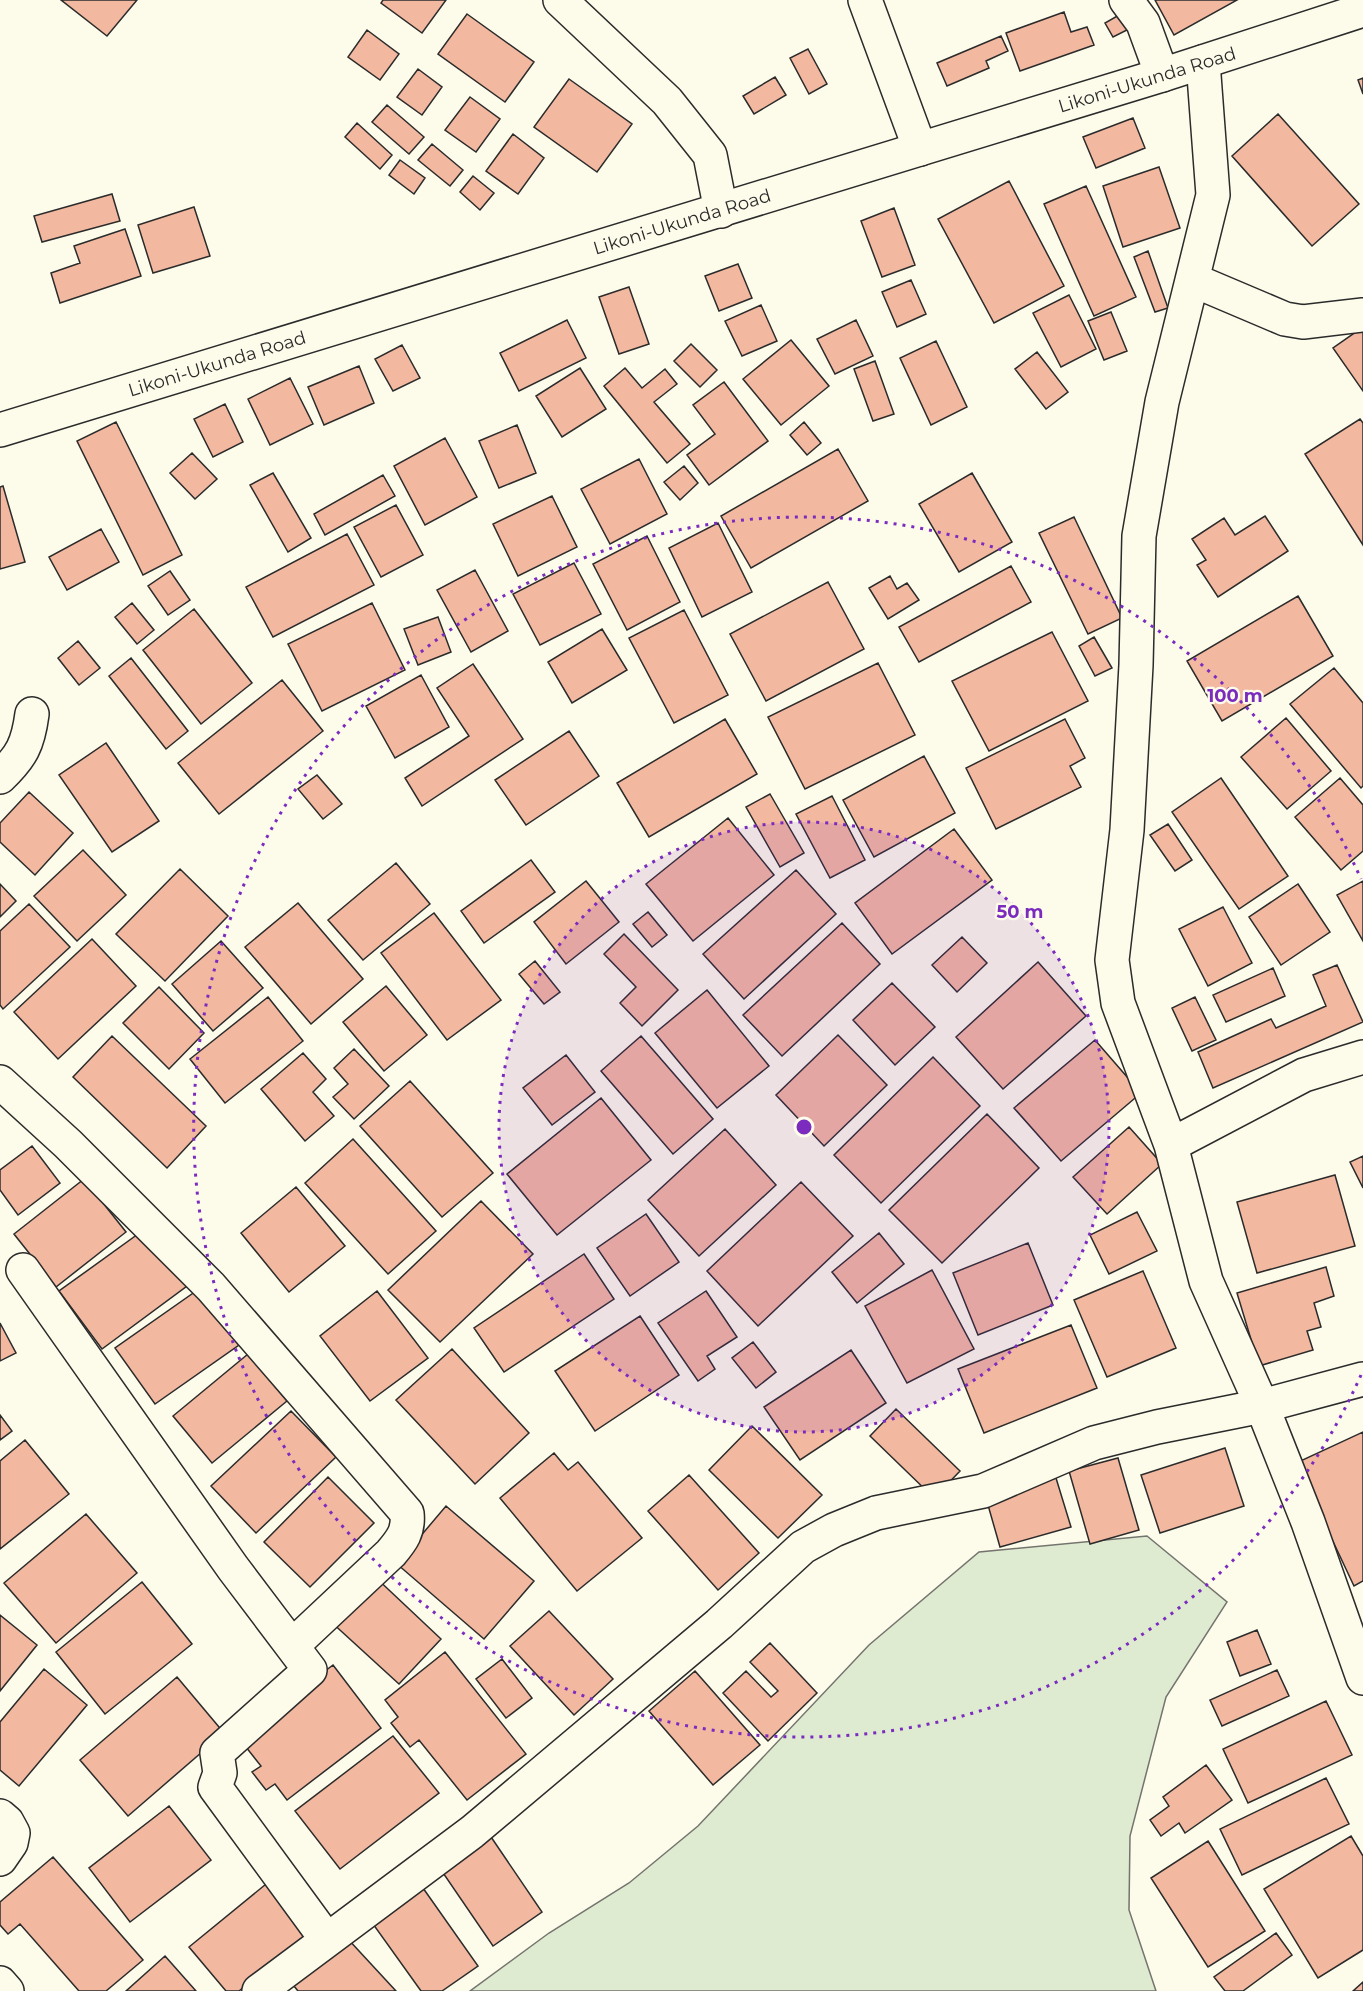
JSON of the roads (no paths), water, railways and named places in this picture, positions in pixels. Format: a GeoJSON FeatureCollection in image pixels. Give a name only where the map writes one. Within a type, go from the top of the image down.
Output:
{"type":"FeatureCollection","features":[{"type":"Feature","properties":{"kind":"main road"},"geometry":{"type":"LineString","coordinates":[[560,0],[668,101],[710,155],[721,211]]}},
{"type":"Feature","properties":{"kind":"main road"},"geometry":{"type":"LineString","coordinates":[[865,0],[920,149]]}},
{"type":"Feature","properties":{"kind":"main road"},"geometry":{"type":"LineString","coordinates":[[1126,0],[1143,23],[1162,75]]}},
{"type":"Feature","properties":{"kind":"main road","name":"Likoni-Ukunda Road"},"geometry":{"type":"LineString","coordinates":[[0,430],[721,211],[1162,75],[1363,10]]}},
{"type":"Feature","properties":{"kind":"main road"},"geometry":{"type":"LineString","coordinates":[[1203,62],[1213,195],[1162,402],[1139,536],[1136,665],[1127,830],[1112,960],[1118,1003],[1171,1145],[1206,1281],[1262,1406],[1363,1678]]}},
{"type":"Feature","properties":{"kind":"main road"},"geometry":{"type":"LineString","coordinates":[[1193,280],[1284,319],[1303,322],[1363,315]]}},
{"type":"Feature","properties":{"kind":"main road"},"geometry":{"type":"LineString","coordinates":[[0,777],[18,759],[28,739],[32,714]]}},
{"type":"Feature","properties":{"kind":"main road"},"geometry":{"type":"LineString","coordinates":[[1171,1145],[1304,1075],[1363,1057]]}},
{"type":"Feature","properties":{"kind":"main road"},"geometry":{"type":"LineString","coordinates":[[0,1082],[93,1168],[211,1287],[407,1513],[408,1526],[391,1553],[292,1646]]}},
{"type":"Feature","properties":{"kind":"main road"},"geometry":{"type":"LineString","coordinates":[[22,1270],[310,1670],[217,1753],[220,1773],[215,1786],[327,1940]]}},
{"type":"Feature","properties":{"kind":"main road"},"geometry":{"type":"LineString","coordinates":[[259,1991],[472,1832],[719,1624],[803,1548],[834,1530],[876,1513],[983,1491],[1094,1443],[1157,1427],[1262,1406],[1363,1379]]}},
{"type":"Feature","properties":{"kind":"main road"},"geometry":{"type":"LineString","coordinates":[[0,1816],[7,1822],[13,1833],[11,1842],[0,1859]]}},
{"type":"Feature","properties":{"kind":"main road"},"geometry":{"type":"LineString","coordinates":[[0,1983],[7,1991]]}}]}
